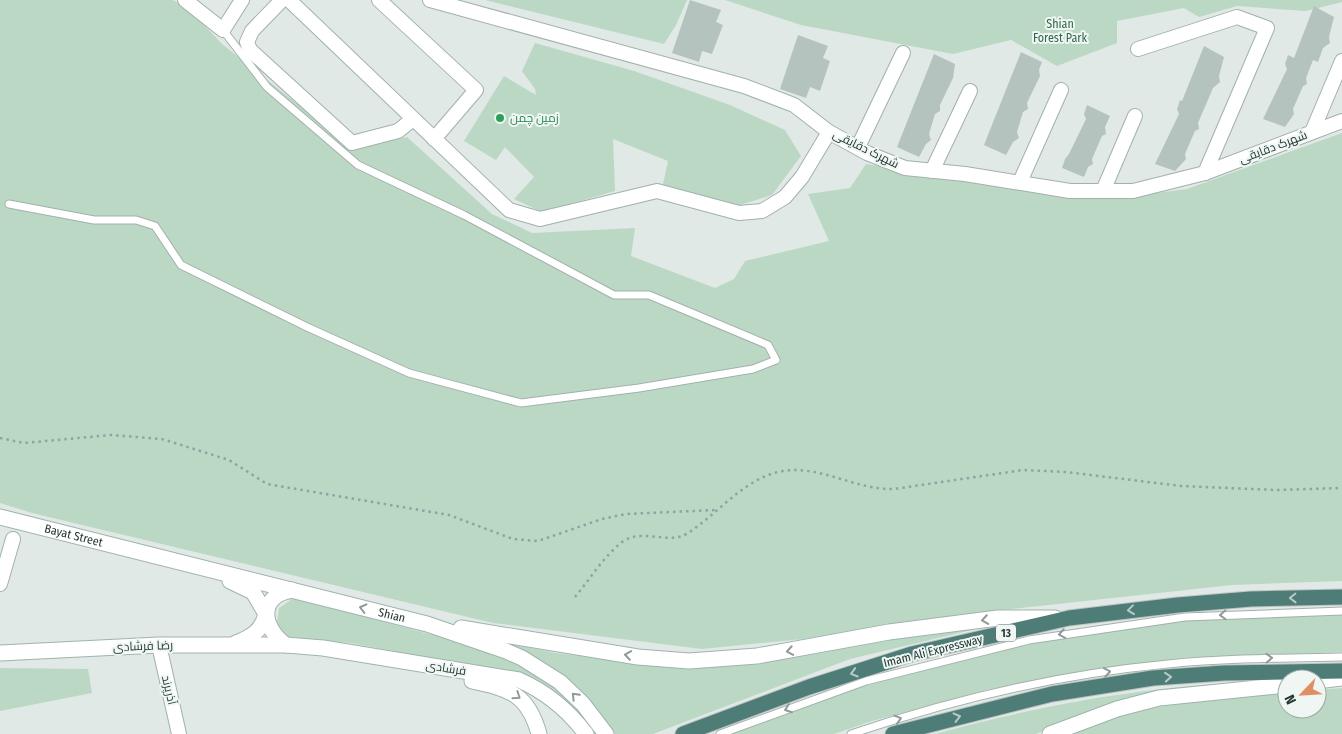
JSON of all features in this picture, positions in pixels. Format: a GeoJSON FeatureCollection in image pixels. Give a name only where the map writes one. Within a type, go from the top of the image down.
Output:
{"type":"FeatureCollection","features":[{"type":"Feature","properties":{"kind":"highway","name":"Imam Ali Expressway"},"geometry":{"type":"LineString","coordinates":[[682,734],[809,686],[912,654],[1068,618],[1242,600],[1342,597]]}},
{"type":"Feature","properties":{"kind":"highway"},"geometry":{"type":"LineString","coordinates":[[894,734],[1052,694],[1153,678],[1224,672],[1342,671]]}},
{"type":"Feature","properties":{"kind":"main road","name":"Bayat Street"},"geometry":{"type":"LineString","coordinates":[[0,518],[148,553]]}},
{"type":"Feature","properties":{"kind":"main road","name":"Shian"},"geometry":{"type":"LineString","coordinates":[[148,553],[428,624],[506,650],[542,670],[574,694],[606,734]]}},
{"type":"Feature","properties":{"kind":"main road"},"geometry":{"type":"LineString","coordinates":[[148,553],[245,587],[259,599],[273,633],[286,645]]}},
{"type":"Feature","properties":{"kind":"main road"},"geometry":{"type":"LineString","coordinates":[[230,646],[258,632],[262,627],[270,604],[277,595],[292,590]]}},
{"type":"Feature","properties":{"kind":"main road"},"geometry":{"type":"LineString","coordinates":[[428,624],[638,657],[689,662],[757,656],[889,632],[998,618],[1068,618]]}},
{"type":"Feature","properties":{"kind":"main road","name":"رضا فرشادی"},"geometry":{"type":"LineString","coordinates":[[0,653],[159,645],[286,645]]}},
{"type":"Feature","properties":{"kind":"main road","name":"فرشادی"},"geometry":{"type":"LineString","coordinates":[[286,645],[323,648],[519,680],[540,690],[558,704],[586,734]]}},
{"type":"Feature","properties":{"kind":"main road"},"geometry":{"type":"LineString","coordinates":[[404,662],[442,675],[506,689],[519,696],[535,719],[539,734]]}},
{"type":"Feature","properties":{"kind":"main road"},"geometry":{"type":"LineString","coordinates":[[1327,680],[1342,678]]}},
{"type":"Feature","properties":{"kind":"main road"},"geometry":{"type":"LineString","coordinates":[[1050,734],[1117,709],[1159,698],[1277,686]]}},
{"type":"Feature","properties":{"kind":"street"},"geometry":{"type":"LineString","coordinates":[[185,0],[223,30],[242,0]]}},
{"type":"Feature","properties":{"kind":"street"},"geometry":{"type":"LineString","coordinates":[[282,0],[252,31],[247,42],[250,50],[352,143],[398,130],[413,119]]}},
{"type":"Feature","properties":{"kind":"street"},"geometry":{"type":"LineString","coordinates":[[289,0],[508,210],[540,219],[657,191],[739,213],[762,211],[785,197],[802,177],[829,132]]}},
{"type":"Feature","properties":{"kind":"street"},"geometry":{"type":"LineString","coordinates":[[379,0],[476,90],[434,139]]}},
{"type":"Feature","properties":{"kind":"street","name":"شهرک دقایقی"},"geometry":{"type":"LineString","coordinates":[[430,0],[744,86],[794,105],[829,132],[905,168],[1020,182],[1070,191],[1133,191],[1205,173],[1342,121]]}},
{"type":"Feature","properties":{"kind":"street"},"geometry":{"type":"LineString","coordinates":[[1138,49],[1237,17],[1267,28],[1205,173]]}},
{"type":"Feature","properties":{"kind":"street"},"geometry":{"type":"LineString","coordinates":[[858,147],[903,53]]}},
{"type":"Feature","properties":{"kind":"street"},"geometry":{"type":"LineString","coordinates":[[1312,132],[1342,61]]}},
{"type":"Feature","properties":{"kind":"street"},"geometry":{"type":"LineString","coordinates":[[1020,182],[1061,90]]}},
{"type":"Feature","properties":{"kind":"street"},"geometry":{"type":"LineString","coordinates":[[932,170],[970,92]]}},
{"type":"Feature","properties":{"kind":"street"},"geometry":{"type":"LineString","coordinates":[[1102,191],[1135,116]]}},
{"type":"Feature","properties":{"kind":"street"},"geometry":{"type":"LineString","coordinates":[[0,584],[13,539]]}},
{"type":"Feature","properties":{"kind":"street","name":"آذرپرند"},"geometry":{"type":"LineString","coordinates":[[159,645],[179,734]]}},
{"type":"Feature","properties":{"kind":"lane"},"geometry":{"type":"LineString","coordinates":[[10,204],[94,220],[136,220],[155,226],[181,265],[307,327],[409,373],[521,403],[639,388],[753,369],[776,360],[768,345],[649,295],[614,295],[464,214],[358,165],[267,86],[223,30]]}},
{"type":"Feature","properties":{"kind":"lane"},"geometry":{"type":"LineString","coordinates":[[720,734],[866,681],[1029,640],[1185,617],[1342,611]]}},
{"type":"Feature","properties":{"kind":"lane"},"geometry":{"type":"LineString","coordinates":[[851,734],[908,716],[990,694],[1133,668],[1214,660],[1342,657]]}},
{"type":"Feature","properties":{"kind":"path"},"geometry":{"type":"LineString","coordinates":[[0,438],[24,443],[111,435],[162,438],[229,460],[267,484],[449,515],[513,539],[538,541],[602,519],[626,514],[715,510]]}},
{"type":"Feature","properties":{"kind":"path"},"geometry":{"type":"LineString","coordinates":[[575,597],[623,542],[635,536],[651,534],[675,538],[687,534],[715,510],[758,481],[782,472],[809,470],[875,489],[894,489],[1023,470],[1066,472],[1181,486],[1276,490],[1342,488]]}},
{"type":"Feature","properties":{"kind":"green space"},"geometry":{"type":"Polygon","coordinates":[[[0,0],[173,0],[190,10],[222,44],[354,149],[407,137],[492,214],[532,233],[635,228],[631,256],[715,288],[734,279],[745,261],[829,241],[808,194],[850,188],[866,164],[1041,191],[1119,198],[1187,189],[1342,133],[1342,581],[1232,585],[992,611],[803,639],[702,649],[493,623],[32,513],[0,503],[0,0]]]}},
{"type":"Feature","properties":{"kind":"green space"},"geometry":{"type":"Polygon","coordinates":[[[485,0],[687,0],[676,25],[664,44],[485,0]]]}},
{"type":"Feature","properties":{"kind":"green space","name":"Shian Forest Park"},"geometry":{"type":"Polygon","coordinates":[[[725,0],[1342,0],[1342,2],[1306,11],[1237,6],[1199,17],[1184,8],[1117,21],[1117,43],[1057,66],[1011,40],[953,54],[801,25],[725,0]]]}},
{"type":"Feature","properties":{"kind":"green space"},"geometry":{"type":"Polygon","coordinates":[[[535,43],[634,71],[730,105],[785,130],[801,156],[772,195],[718,212],[660,198],[668,161],[613,139],[615,191],[542,212],[514,199],[534,177],[505,147],[496,160],[464,141],[504,76],[536,95],[535,89],[522,71],[535,43]]]}},
{"type":"Feature","properties":{"kind":"green space"},"geometry":{"type":"Polygon","coordinates":[[[292,599],[459,642],[522,664],[560,691],[587,718],[597,734],[592,734],[559,697],[470,666],[351,643],[284,635],[277,623],[279,608],[292,599]]]}},
{"type":"Feature","properties":{"kind":"green space"},"geometry":{"type":"Polygon","coordinates":[[[1342,613],[1342,652],[1201,658],[1117,667],[990,689],[872,721],[834,734],[728,734],[876,681],[1003,648],[1070,636],[1184,620],[1342,613]]]}},
{"type":"Feature","properties":{"kind":"green space"},"geometry":{"type":"Polygon","coordinates":[[[1001,623],[850,659],[653,734],[614,734],[587,699],[559,674],[528,655],[486,639],[556,653],[666,666],[759,663],[916,635],[1001,623]]]}},
{"type":"Feature","properties":{"kind":"green space"},"geometry":{"type":"Polygon","coordinates":[[[0,668],[88,669],[92,693],[0,711],[0,668]]]}},
{"type":"Feature","properties":{"kind":"green space"},"geometry":{"type":"Polygon","coordinates":[[[1277,681],[1107,707],[1036,734],[935,734],[1026,712],[1088,700],[1150,690],[1277,681]]]}},
{"type":"Feature","properties":{"kind":"green space"},"geometry":{"type":"Polygon","coordinates":[[[1342,688],[1342,734],[1069,734],[1112,716],[1163,702],[1277,693],[1277,719],[1327,719],[1327,689],[1342,688]]]}},
{"type":"Feature","properties":{"kind":"building"},"geometry":{"type":"Polygon","coordinates":[[[690,0],[721,10],[716,22],[723,25],[712,54],[702,51],[699,62],[672,53],[690,0]]]}},
{"type":"Feature","properties":{"kind":"building"},"geometry":{"type":"Polygon","coordinates":[[[1314,6],[1334,17],[1329,37],[1330,43],[1323,48],[1318,62],[1313,60],[1306,78],[1307,84],[1303,86],[1293,109],[1294,114],[1285,127],[1263,119],[1287,69],[1285,64],[1288,55],[1294,58],[1314,6]]]}},
{"type":"Feature","properties":{"kind":"building"},"geometry":{"type":"Polygon","coordinates":[[[798,35],[828,46],[823,58],[830,61],[820,91],[810,87],[806,98],[780,89],[798,35]]]}},
{"type":"Feature","properties":{"kind":"building"},"geometry":{"type":"Polygon","coordinates":[[[1204,46],[1224,57],[1219,76],[1220,82],[1213,88],[1198,123],[1199,129],[1195,131],[1185,154],[1186,159],[1175,171],[1155,164],[1179,114],[1177,109],[1180,100],[1182,101],[1204,46]]]}},
{"type":"Feature","properties":{"kind":"building"},"geometry":{"type":"Polygon","coordinates":[[[1021,52],[1042,62],[1039,70],[1040,76],[1027,103],[1028,109],[1023,112],[1017,132],[1019,138],[1013,142],[1006,155],[984,145],[1021,52]]]}},
{"type":"Feature","properties":{"kind":"building"},"geometry":{"type":"Polygon","coordinates":[[[934,54],[955,64],[953,78],[940,105],[940,111],[935,114],[929,134],[931,140],[926,144],[919,157],[897,147],[934,54]]]}},
{"type":"Feature","properties":{"kind":"building"},"geometry":{"type":"Polygon","coordinates":[[[1087,105],[1110,116],[1105,127],[1106,134],[1102,136],[1092,159],[1093,164],[1088,167],[1084,177],[1062,168],[1086,119],[1084,114],[1087,105]]]}},
{"type":"Feature","properties":{"kind":"place","name":"زمین چمن"},"geometry":{"type":"Point","coordinates":[500,118]}}]}
